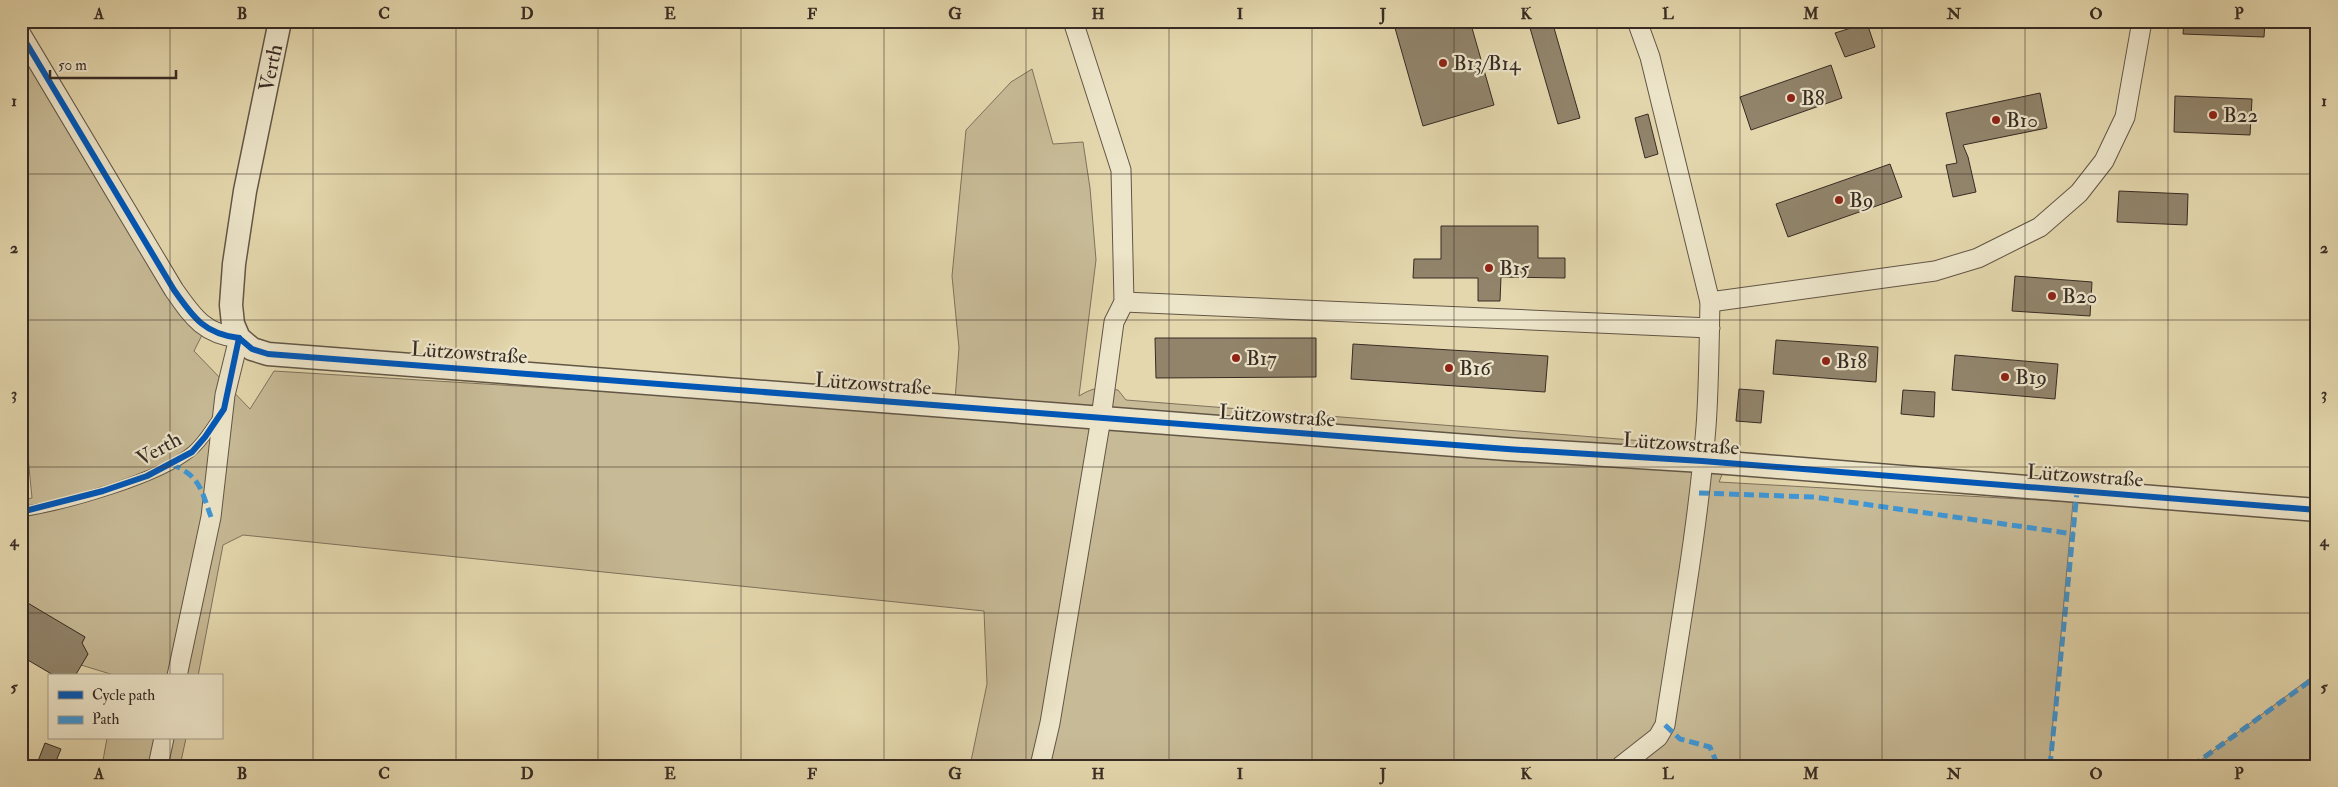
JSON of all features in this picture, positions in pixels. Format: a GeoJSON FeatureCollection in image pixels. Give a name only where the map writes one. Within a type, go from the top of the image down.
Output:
{"type":"FeatureCollection","features":[{"type":"Feature","properties":{"kind":"street","name":"Verth"},"geometry":{"type":"LineString","coordinates":[[177,674],[211,517],[225,395],[239,338],[234,324],[231,305],[234,264],[246,191],[280,21]]}},
{"type":"Feature","properties":{"kind":"street"},"geometry":{"type":"LineString","coordinates":[[1040,766],[1050,723],[1114,322],[1124,302],[1121,170],[1073,21]]}},
{"type":"Feature","properties":{"kind":"street"},"geometry":{"type":"LineString","coordinates":[[1622,766],[1658,737],[1665,725],[1694,530],[1706,428],[1710,328],[1710,302],[1650,56],[1638,21]]}},
{"type":"Feature","properties":{"kind":"street"},"geometry":{"type":"LineString","coordinates":[[1710,302],[1935,271],[1978,258],[2040,227],[2079,193],[2104,161],[2125,117],[2142,21]]}},
{"type":"Feature","properties":{"kind":"street"},"geometry":{"type":"LineString","coordinates":[[21,34],[174,290],[189,310],[206,327],[220,336],[239,338]]}},
{"type":"Feature","properties":{"kind":"street"},"geometry":{"type":"LineString","coordinates":[[1124,302],[1710,328]]}},
{"type":"Feature","properties":{"kind":"street","name":"Lützowstraße"},"geometry":{"type":"LineString","coordinates":[[239,338],[252,349],[268,354],[1507,450],[1702,462],[2317,510]]}},
{"type":"Feature","properties":{"kind":"street"},"geometry":{"type":"LineString","coordinates":[[158,766],[164,740]]}},
{"type":"Feature","properties":{"kind":"lane","name":"Verth"},"geometry":{"type":"LineString","coordinates":[[21,512],[103,491],[147,476],[192,452],[206,437],[224,409]]}},
{"type":"Feature","properties":{"kind":"shaded area"},"geometry":{"type":"Polygon","coordinates":[[[21,34],[206,327],[194,351],[250,409],[274,371],[954,413],[959,348],[952,276],[966,130],[1011,82],[1032,69],[1053,144],[1083,142],[1090,188],[1096,260],[1079,396],[1098,388],[1118,390],[1126,400],[1733,448],[1719,482],[2073,502],[2049,766],[970,766],[987,684],[984,611],[243,535],[223,545],[198,674],[110,674],[81,665],[88,654],[79,648],[85,637],[21,603],[21,500],[32,498],[21,385],[21,34]]]}},
{"type":"Feature","properties":{"kind":"shaded area"},"geometry":{"type":"Polygon","coordinates":[[[2317,673],[2317,766],[2197,766],[2197,763],[2317,673]]]}},
{"type":"Feature","properties":{"kind":"shaded area"},"geometry":{"type":"Polygon","coordinates":[[[107,740],[186,740],[180,766],[102,766],[107,740]]]}},
{"type":"Feature","properties":{"kind":"building","name":"B13/B14"},"geometry":{"type":"Polygon","coordinates":[[[1393,21],[1470,21],[1494,105],[1423,126],[1393,21]]]}},
{"type":"Feature","properties":{"kind":"building"},"geometry":{"type":"Polygon","coordinates":[[[1528,21],[1552,21],[1580,118],[1558,124],[1528,21]]]}},
{"type":"Feature","properties":{"kind":"building"},"geometry":{"type":"Polygon","coordinates":[[[2184,21],[2265,21],[2264,37],[2183,34],[2184,21]]]}},
{"type":"Feature","properties":{"kind":"building"},"geometry":{"type":"Polygon","coordinates":[[[1867,23],[1875,47],[1845,57],[1835,33],[1867,23]]]}},
{"type":"Feature","properties":{"kind":"building","name":"B8"},"geometry":{"type":"Polygon","coordinates":[[[1831,65],[1842,98],[1751,130],[1740,97],[1831,65]]]}},
{"type":"Feature","properties":{"kind":"building","name":"B10"},"geometry":{"type":"Polygon","coordinates":[[[2040,93],[2047,128],[1963,145],[1968,157],[1976,192],[1953,197],[1946,165],[1957,163],[1946,113],[2040,93]]]}},
{"type":"Feature","properties":{"kind":"building","name":"B22"},"geometry":{"type":"Polygon","coordinates":[[[2175,96],[2252,99],[2250,135],[2174,132],[2175,96]]]}},
{"type":"Feature","properties":{"kind":"building"},"geometry":{"type":"Polygon","coordinates":[[[1648,114],[1658,154],[1645,158],[1635,118],[1648,114]]]}},
{"type":"Feature","properties":{"kind":"building","name":"B9"},"geometry":{"type":"Polygon","coordinates":[[[1890,164],[1902,197],[1788,237],[1776,204],[1890,164]]]}},
{"type":"Feature","properties":{"kind":"building"},"geometry":{"type":"Polygon","coordinates":[[[2119,191],[2188,194],[2187,225],[2117,222],[2119,191]]]}},
{"type":"Feature","properties":{"kind":"building","name":"B15"},"geometry":{"type":"Polygon","coordinates":[[[1441,226],[1538,226],[1538,258],[1565,258],[1565,278],[1501,277],[1500,301],[1478,301],[1478,278],[1413,278],[1414,259],[1441,259],[1441,226]]]}},
{"type":"Feature","properties":{"kind":"building","name":"B20"},"geometry":{"type":"Polygon","coordinates":[[[2015,276],[2092,282],[2090,316],[2012,311],[2015,276]]]}},
{"type":"Feature","properties":{"kind":"building","name":"B17"},"geometry":{"type":"Polygon","coordinates":[[[1155,338],[1316,338],[1316,377],[1156,378],[1155,338]]]}},
{"type":"Feature","properties":{"kind":"building","name":"B18"},"geometry":{"type":"Polygon","coordinates":[[[1776,340],[1878,347],[1876,382],[1773,374],[1776,340]]]}},
{"type":"Feature","properties":{"kind":"building","name":"B16"},"geometry":{"type":"Polygon","coordinates":[[[1353,344],[1548,356],[1545,392],[1351,379],[1353,344]]]}},
{"type":"Feature","properties":{"kind":"building","name":"B19"},"geometry":{"type":"Polygon","coordinates":[[[1955,355],[2058,364],[2055,399],[1952,390],[1955,355]]]}},
{"type":"Feature","properties":{"kind":"building"},"geometry":{"type":"Polygon","coordinates":[[[1739,389],[1764,391],[1761,423],[1736,421],[1739,389]]]}},
{"type":"Feature","properties":{"kind":"building"},"geometry":{"type":"Polygon","coordinates":[[[1903,390],[1935,392],[1934,417],[1901,414],[1903,390]]]}},
{"type":"Feature","properties":{"kind":"building"},"geometry":{"type":"Polygon","coordinates":[[[21,599],[85,637],[82,643],[88,654],[76,674],[52,674],[21,656],[21,599]]]}},
{"type":"Feature","properties":{"kind":"building"},"geometry":{"type":"Polygon","coordinates":[[[45,743],[61,749],[54,766],[36,766],[45,743]]]}},
{"type":"Feature","properties":{"kind":"marked path"},"geometry":{"type":"LineString","coordinates":[[171,464],[188,473],[198,484],[211,517]]}},
{"type":"Feature","properties":{"kind":"marked path"},"geometry":{"type":"LineString","coordinates":[[2050,766],[2077,492]]}},
{"type":"Feature","properties":{"kind":"marked path"},"geometry":{"type":"LineString","coordinates":[[1699,493],[1814,497],[2074,534]]}},
{"type":"Feature","properties":{"kind":"marked path"},"geometry":{"type":"LineString","coordinates":[[2192,766],[2317,676]]}},
{"type":"Feature","properties":{"kind":"marked path"},"geometry":{"type":"LineString","coordinates":[[1665,725],[1680,739],[1710,747],[1718,766]]}},
{"type":"Feature","properties":{"kind":"cycle path"},"geometry":{"type":"LineString","coordinates":[[21,34],[181,300],[200,323],[217,333],[239,338]]}},
{"type":"Feature","properties":{"kind":"cycle path"},"geometry":{"type":"LineString","coordinates":[[239,338],[252,349],[268,354],[1507,449],[1702,461],[2317,510]]}},
{"type":"Feature","properties":{"kind":"cycle path"},"geometry":{"type":"LineString","coordinates":[[21,512],[103,491],[147,476],[192,452],[224,409],[239,338]]}},
{"type":"Feature","properties":{"kind":"place","name":"B13/B14"},"geometry":{"type":"Point","coordinates":[1443,63]}},
{"type":"Feature","properties":{"kind":"place","name":"B8"},"geometry":{"type":"Point","coordinates":[1791,98]}},
{"type":"Feature","properties":{"kind":"place","name":"B22"},"geometry":{"type":"Point","coordinates":[2213,115]}},
{"type":"Feature","properties":{"kind":"place","name":"B10"},"geometry":{"type":"Point","coordinates":[1996,120]}},
{"type":"Feature","properties":{"kind":"place","name":"B9"},"geometry":{"type":"Point","coordinates":[1839,200]}},
{"type":"Feature","properties":{"kind":"place","name":"B15"},"geometry":{"type":"Point","coordinates":[1489,268]}},
{"type":"Feature","properties":{"kind":"place","name":"B20"},"geometry":{"type":"Point","coordinates":[2052,296]}},
{"type":"Feature","properties":{"kind":"place","name":"B17"},"geometry":{"type":"Point","coordinates":[1236,358]}},
{"type":"Feature","properties":{"kind":"place","name":"B18"},"geometry":{"type":"Point","coordinates":[1826,361]}},
{"type":"Feature","properties":{"kind":"place","name":"B16"},"geometry":{"type":"Point","coordinates":[1449,368]}},
{"type":"Feature","properties":{"kind":"place","name":"B19"},"geometry":{"type":"Point","coordinates":[2005,377]}}]}
